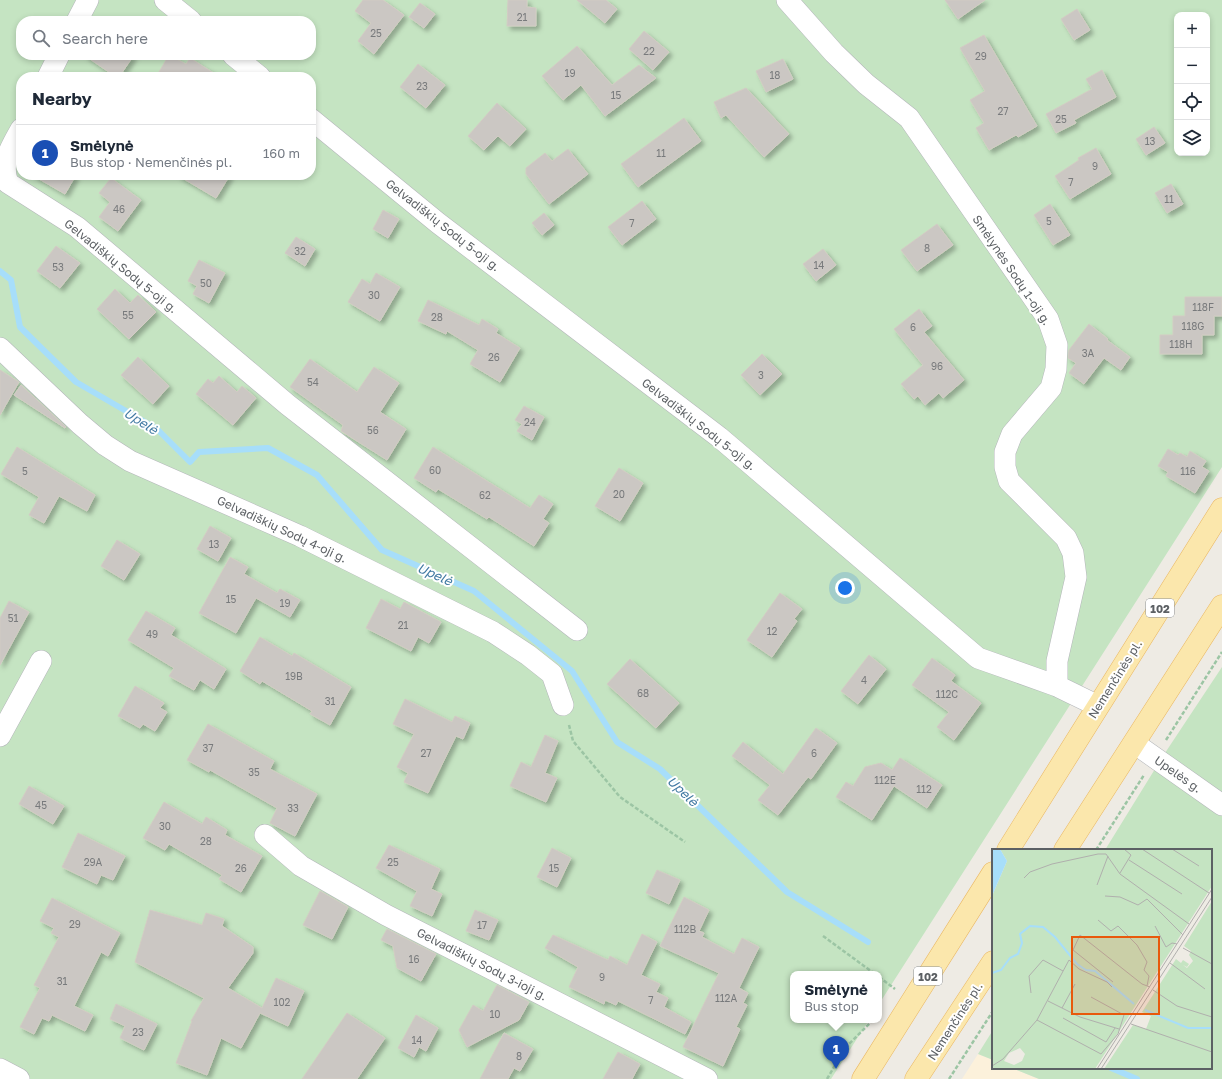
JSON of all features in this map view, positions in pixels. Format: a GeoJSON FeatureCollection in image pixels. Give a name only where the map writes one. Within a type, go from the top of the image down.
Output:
{"type":"FeatureCollection","features":[{"type":"Feature","properties":{"kind":"main road","name":"Nemenčinės pl."},"geometry":{"type":"LineString","coordinates":[[1009,849],[1222,509]]}},
{"type":"Feature","properties":{"kind":"main road"},"geometry":{"type":"LineString","coordinates":[[1066,849],[1222,606]]}},
{"type":"Feature","properties":{"kind":"main road","name":"102"},"geometry":{"type":"LineString","coordinates":[[863,1079],[992,875]]}},
{"type":"Feature","properties":{"kind":"main road","name":"Nemenčinės pl."},"geometry":{"type":"LineString","coordinates":[[916,1079],[992,964]]}},
{"type":"Feature","properties":{"kind":"street"},"geometry":{"type":"LineString","coordinates":[[80,16],[88,0]]}},
{"type":"Feature","properties":{"kind":"street"},"geometry":{"type":"LineString","coordinates":[[165,0],[185,16]]}},
{"type":"Feature","properties":{"kind":"street","name":"Smėlynės Sodų 1-oji g."},"geometry":{"type":"LineString","coordinates":[[787,0],[834,53],[866,84],[909,118],[1048,319],[1057,345],[1056,369],[1051,388],[1012,434],[1005,452],[1005,467],[1009,481],[1066,538],[1073,553],[1076,577],[1057,661],[1057,686]]}},
{"type":"Feature","properties":{"kind":"street"},"geometry":{"type":"LineString","coordinates":[[50,72],[56,60]]}},
{"type":"Feature","properties":{"kind":"street"},"geometry":{"type":"LineString","coordinates":[[239,60],[254,72]]}},
{"type":"Feature","properties":{"kind":"street","name":"Gelvadiškių Sodų 5-oji g."},"geometry":{"type":"LineString","coordinates":[[316,123],[438,223],[719,437],[978,658],[1057,686],[1098,706]]}},
{"type":"Feature","properties":{"kind":"street","name":"Gelvadiškių Sodų 5-oji g."},"geometry":{"type":"LineString","coordinates":[[16,138],[5,159],[4,174],[8,183],[77,227],[288,405],[577,630]]}},
{"type":"Feature","properties":{"kind":"street","name":"Gelvadiškių Sodų 4-oji g."},"geometry":{"type":"LineString","coordinates":[[0,348],[80,424],[112,449],[130,460],[300,536],[493,632],[528,654],[552,674],[563,705]]}},
{"type":"Feature","properties":{"kind":"street"},"geometry":{"type":"LineString","coordinates":[[0,736],[41,661]]}},
{"type":"Feature","properties":{"kind":"street","name":"Upelės g."},"geometry":{"type":"LineString","coordinates":[[1134,743],[1222,805]]}},
{"type":"Feature","properties":{"kind":"street","name":"Gelvadiškių Sodų 3-ioji g."},"geometry":{"type":"LineString","coordinates":[[265,836],[301,866],[386,915],[707,1079]]}},
{"type":"Feature","properties":{"kind":"street"},"geometry":{"type":"LineString","coordinates":[[0,1069],[19,1079]]}},
{"type":"Feature","properties":{"kind":"path"},"geometry":{"type":"LineString","coordinates":[[1097,849],[1222,652]]}},
{"type":"Feature","properties":{"kind":"path"},"geometry":{"type":"LineString","coordinates":[[563,705],[573,741],[620,797],[685,842]]}},
{"type":"Feature","properties":{"kind":"path"},"geometry":{"type":"LineString","coordinates":[[823,936],[871,971]]}},
{"type":"Feature","properties":{"kind":"path"},"geometry":{"type":"LineString","coordinates":[[882,979],[900,993]]}},
{"type":"Feature","properties":{"kind":"path"},"geometry":{"type":"LineString","coordinates":[[949,1079],[992,1012]]}},
{"type":"Feature","properties":{"kind":"path"},"geometry":{"type":"LineString","coordinates":[[827,1079],[845,1048],[870,1023]]}},
{"type":"Feature","properties":{"kind":"shaded area"},"geometry":{"type":"Polygon","coordinates":[[[978,1054],[992,1060],[992,1069],[1014,1069],[1039,1079],[962,1079],[978,1054]]]}},
{"type":"Feature","properties":{"kind":"green space"},"geometry":{"type":"Polygon","coordinates":[[[0,0],[1222,0],[1222,467],[882,999],[882,971],[790,971],[790,1023],[867,1023],[831,1079],[0,1079],[0,0]]]}},
{"type":"Feature","properties":{"kind":"green space"},"geometry":{"type":"Polygon","coordinates":[[[1222,667],[1222,1079],[1039,1079],[1014,1069],[1212,1069],[1212,849],[1106,849],[1163,756],[1222,667]]]}},
{"type":"Feature","properties":{"kind":"green space"},"geometry":{"type":"Polygon","coordinates":[[[992,1032],[992,1060],[978,1054],[992,1032]]]}},
{"type":"Feature","properties":{"kind":"building"},"geometry":{"type":"Polygon","coordinates":[[[363,0],[383,0],[404,15],[374,54],[358,41],[371,23],[355,11],[363,0]]]}},
{"type":"Feature","properties":{"kind":"building"},"geometry":{"type":"Polygon","coordinates":[[[508,0],[527,0],[527,7],[536,8],[536,26],[507,26],[508,0]]]}},
{"type":"Feature","properties":{"kind":"building"},"geometry":{"type":"Polygon","coordinates":[[[577,0],[606,0],[617,9],[605,23],[577,0]]]}},
{"type":"Feature","properties":{"kind":"building"},"geometry":{"type":"Polygon","coordinates":[[[945,0],[985,0],[958,19],[945,0]]]}},
{"type":"Feature","properties":{"kind":"building"},"geometry":{"type":"Polygon","coordinates":[[[420,3],[435,14],[424,28],[409,17],[420,3]]]}},
{"type":"Feature","properties":{"kind":"building"},"geometry":{"type":"Polygon","coordinates":[[[1077,9],[1090,30],[1074,40],[1061,19],[1077,9]]]}},
{"type":"Feature","properties":{"kind":"building"},"geometry":{"type":"Polygon","coordinates":[[[644,31],[669,52],[653,70],[629,49],[644,31]]]}},
{"type":"Feature","properties":{"kind":"building"},"geometry":{"type":"Polygon","coordinates":[[[984,35],[1037,126],[1018,137],[1016,135],[989,150],[976,128],[984,123],[970,100],[985,91],[960,48],[984,35]]]}},
{"type":"Feature","properties":{"kind":"building"},"geometry":{"type":"Polygon","coordinates":[[[577,46],[612,85],[639,65],[656,78],[605,116],[581,85],[563,100],[542,76],[577,46]]]}},
{"type":"Feature","properties":{"kind":"building"},"geometry":{"type":"Polygon","coordinates":[[[783,59],[793,79],[766,92],[756,71],[783,59]]]}},
{"type":"Feature","properties":{"kind":"building"},"geometry":{"type":"Polygon","coordinates":[[[91,60],[131,60],[122,72],[109,72],[91,60]]]}},
{"type":"Feature","properties":{"kind":"building"},"geometry":{"type":"Polygon","coordinates":[[[166,60],[178,60],[186,64],[189,60],[193,60],[212,72],[159,72],[166,60]]]}},
{"type":"Feature","properties":{"kind":"building"},"geometry":{"type":"Polygon","coordinates":[[[418,64],[445,85],[426,108],[400,87],[418,64]]]}},
{"type":"Feature","properties":{"kind":"building"},"geometry":{"type":"Polygon","coordinates":[[[1102,70],[1116,97],[1074,120],[1076,123],[1056,133],[1046,114],[1092,89],[1086,79],[1102,70]]]}},
{"type":"Feature","properties":{"kind":"building"},"geometry":{"type":"Polygon","coordinates":[[[746,88],[789,134],[764,157],[726,115],[721,118],[714,102],[746,88]]]}},
{"type":"Feature","properties":{"kind":"building"},"geometry":{"type":"Polygon","coordinates":[[[497,103],[526,129],[510,146],[498,136],[484,150],[468,136],[497,103]]]}},
{"type":"Feature","properties":{"kind":"building"},"geometry":{"type":"Polygon","coordinates":[[[684,118],[701,141],[638,187],[621,164],[684,118]]]}},
{"type":"Feature","properties":{"kind":"building"},"geometry":{"type":"Polygon","coordinates":[[[1154,127],[1165,143],[1146,155],[1136,139],[1154,127]]]}},
{"type":"Feature","properties":{"kind":"building"},"geometry":{"type":"Polygon","coordinates":[[[1096,148],[1111,174],[1070,199],[1055,176],[1079,160],[1078,158],[1096,148]]]}},
{"type":"Feature","properties":{"kind":"building"},"geometry":{"type":"Polygon","coordinates":[[[568,149],[588,174],[549,204],[526,174],[526,168],[545,153],[552,161],[568,149]]]}},
{"type":"Feature","properties":{"kind":"building"},"geometry":{"type":"Polygon","coordinates":[[[41,180],[73,180],[65,194],[41,180]]]}},
{"type":"Feature","properties":{"kind":"building"},"geometry":{"type":"Polygon","coordinates":[[[109,180],[114,180],[141,200],[118,231],[99,217],[110,202],[99,193],[109,180]]]}},
{"type":"Feature","properties":{"kind":"building"},"geometry":{"type":"Polygon","coordinates":[[[185,180],[227,180],[216,198],[185,180]]]}},
{"type":"Feature","properties":{"kind":"building"},"geometry":{"type":"Polygon","coordinates":[[[1171,184],[1183,204],[1167,213],[1155,193],[1171,184]]]}},
{"type":"Feature","properties":{"kind":"building"},"geometry":{"type":"Polygon","coordinates":[[[642,201],[656,219],[622,245],[608,227],[642,201]]]}},
{"type":"Feature","properties":{"kind":"building"},"geometry":{"type":"Polygon","coordinates":[[[1050,204],[1070,235],[1053,245],[1034,215],[1050,204]]]}},
{"type":"Feature","properties":{"kind":"building"},"geometry":{"type":"Polygon","coordinates":[[[383,210],[399,219],[388,238],[373,229],[383,210]]]}},
{"type":"Feature","properties":{"kind":"building"},"geometry":{"type":"Polygon","coordinates":[[[544,213],[554,225],[542,235],[532,223],[544,213]]]}},
{"type":"Feature","properties":{"kind":"building"},"geometry":{"type":"Polygon","coordinates":[[[937,224],[953,245],[917,271],[901,250],[937,224]]]}},
{"type":"Feature","properties":{"kind":"building"},"geometry":{"type":"Polygon","coordinates":[[[296,237],[315,249],[305,266],[285,253],[296,237]]]}},
{"type":"Feature","properties":{"kind":"building"},"geometry":{"type":"Polygon","coordinates":[[[56,246],[80,263],[60,288],[37,271],[56,246]]]}},
{"type":"Feature","properties":{"kind":"building"},"geometry":{"type":"Polygon","coordinates":[[[823,249],[836,265],[816,281],[803,264],[823,249]]]}},
{"type":"Feature","properties":{"kind":"building"},"geometry":{"type":"Polygon","coordinates":[[[199,260],[225,273],[209,303],[193,294],[197,286],[188,281],[199,260]]]}},
{"type":"Feature","properties":{"kind":"building"},"geometry":{"type":"Polygon","coordinates":[[[376,273],[400,287],[380,321],[348,302],[362,279],[370,284],[376,273]]]}},
{"type":"Feature","properties":{"kind":"building"},"geometry":{"type":"Polygon","coordinates":[[[115,289],[130,303],[138,295],[156,312],[129,339],[97,309],[115,289]]]}},
{"type":"Feature","properties":{"kind":"building"},"geometry":{"type":"Polygon","coordinates":[[[1185,297],[1222,297],[1222,316],[1214,316],[1214,335],[1202,335],[1202,354],[1160,354],[1160,335],[1173,335],[1173,316],[1185,316],[1185,297]]]}},
{"type":"Feature","properties":{"kind":"building"},"geometry":{"type":"Polygon","coordinates":[[[428,300],[479,325],[482,319],[498,329],[496,333],[520,348],[500,382],[470,364],[478,350],[447,331],[446,334],[418,321],[428,300]]]}},
{"type":"Feature","properties":{"kind":"building"},"geometry":{"type":"Polygon","coordinates":[[[919,309],[932,326],[924,332],[964,380],[943,398],[939,393],[925,405],[918,396],[914,399],[901,384],[923,365],[894,329],[919,309]]]}},
{"type":"Feature","properties":{"kind":"building"},"geometry":{"type":"Polygon","coordinates":[[[1089,324],[1130,357],[1121,370],[1104,358],[1084,384],[1069,373],[1076,363],[1068,358],[1069,350],[1089,324]]]}},
{"type":"Feature","properties":{"kind":"building"},"geometry":{"type":"Polygon","coordinates":[[[762,354],[782,374],[760,395],[741,375],[762,354]]]}},
{"type":"Feature","properties":{"kind":"building"},"geometry":{"type":"Polygon","coordinates":[[[138,357],[169,386],[153,404],[121,375],[138,357]]]}},
{"type":"Feature","properties":{"kind":"building"},"geometry":{"type":"Polygon","coordinates":[[[310,359],[357,392],[374,367],[399,383],[380,412],[406,429],[387,460],[341,431],[343,425],[290,387],[310,359]]]}},
{"type":"Feature","properties":{"kind":"building"},"geometry":{"type":"Polygon","coordinates":[[[0,370],[19,382],[0,415],[0,370]]]}},
{"type":"Feature","properties":{"kind":"building"},"geometry":{"type":"Polygon","coordinates":[[[219,376],[237,392],[242,386],[256,398],[233,425],[196,394],[208,379],[213,383],[219,376]]]}},
{"type":"Feature","properties":{"kind":"building"},"geometry":{"type":"Polygon","coordinates":[[[21,385],[66,427],[65,428],[14,395],[21,385]]]}},
{"type":"Feature","properties":{"kind":"building"},"geometry":{"type":"Polygon","coordinates":[[[524,406],[544,417],[532,440],[517,431],[522,424],[515,420],[524,406]]]}},
{"type":"Feature","properties":{"kind":"building"},"geometry":{"type":"Polygon","coordinates":[[[17,447],[95,495],[87,511],[59,496],[44,523],[29,515],[39,497],[1,474],[17,447]]]}},
{"type":"Feature","properties":{"kind":"building"},"geometry":{"type":"Polygon","coordinates":[[[433,447],[530,508],[539,495],[553,504],[543,519],[549,523],[534,546],[489,517],[487,519],[438,489],[436,492],[414,478],[433,447]]]}},
{"type":"Feature","properties":{"kind":"building"},"geometry":{"type":"Polygon","coordinates":[[[1168,449],[1178,455],[1180,453],[1187,457],[1190,451],[1206,461],[1202,467],[1209,471],[1195,493],[1166,476],[1168,472],[1158,466],[1168,449]]]}},
{"type":"Feature","properties":{"kind":"building"},"geometry":{"type":"Polygon","coordinates":[[[619,468],[643,483],[620,521],[595,506],[619,468]]]}},
{"type":"Feature","properties":{"kind":"building"},"geometry":{"type":"Polygon","coordinates":[[[210,526],[231,538],[218,561],[197,549],[210,526]]]}},
{"type":"Feature","properties":{"kind":"building"},"geometry":{"type":"Polygon","coordinates":[[[117,540],[140,554],[124,580],[101,566],[117,540]]]}},
{"type":"Feature","properties":{"kind":"building"},"geometry":{"type":"Polygon","coordinates":[[[230,557],[248,567],[244,574],[277,593],[280,589],[300,600],[290,617],[256,598],[236,633],[199,613],[230,557]]]}},
{"type":"Feature","properties":{"kind":"building"},"geometry":{"type":"Polygon","coordinates":[[[780,593],[802,609],[794,619],[797,621],[772,657],[747,640],[780,593]]]}},
{"type":"Feature","properties":{"kind":"building"},"geometry":{"type":"Polygon","coordinates":[[[381,599],[400,609],[404,602],[441,622],[429,643],[418,637],[411,651],[366,628],[381,599]]]}},
{"type":"Feature","properties":{"kind":"building"},"geometry":{"type":"Polygon","coordinates":[[[9,601],[29,612],[0,665],[0,618],[9,601]]]}},
{"type":"Feature","properties":{"kind":"building"},"geometry":{"type":"Polygon","coordinates":[[[146,611],[175,628],[171,635],[226,669],[214,689],[200,680],[194,690],[169,676],[174,668],[128,640],[146,611]]]}},
{"type":"Feature","properties":{"kind":"building"},"geometry":{"type":"Polygon","coordinates":[[[260,637],[292,656],[294,653],[351,687],[330,725],[310,714],[312,711],[262,681],[260,684],[240,671],[260,637]]]}},
{"type":"Feature","properties":{"kind":"building"},"geometry":{"type":"Polygon","coordinates":[[[869,655],[886,669],[858,704],[841,691],[869,655]]]}},
{"type":"Feature","properties":{"kind":"building"},"geometry":{"type":"Polygon","coordinates":[[[932,658],[955,675],[951,681],[981,703],[954,740],[937,727],[949,712],[912,685],[932,658]]]}},
{"type":"Feature","properties":{"kind":"building"},"geometry":{"type":"Polygon","coordinates":[[[630,659],[679,703],[656,728],[607,684],[630,659]]]}},
{"type":"Feature","properties":{"kind":"building"},"geometry":{"type":"Polygon","coordinates":[[[135,686],[164,703],[160,708],[167,712],[155,731],[143,724],[140,728],[118,716],[135,686]]]}},
{"type":"Feature","properties":{"kind":"building"},"geometry":{"type":"Polygon","coordinates":[[[405,699],[452,722],[455,716],[470,723],[463,739],[456,736],[428,793],[404,782],[408,773],[397,767],[414,734],[393,724],[405,699]]]}},
{"type":"Feature","properties":{"kind":"building"},"geometry":{"type":"Polygon","coordinates":[[[208,724],[274,761],[270,769],[317,794],[295,836],[270,823],[277,808],[210,770],[209,772],[187,760],[208,724]]]}},
{"type":"Feature","properties":{"kind":"building"},"geometry":{"type":"Polygon","coordinates":[[[816,728],[837,743],[811,779],[808,777],[778,815],[758,800],[770,785],[732,756],[743,742],[783,774],[816,728]]]}},
{"type":"Feature","properties":{"kind":"building"},"geometry":{"type":"Polygon","coordinates":[[[545,735],[558,741],[545,773],[557,778],[546,802],[510,786],[521,762],[531,767],[545,735]]]}},
{"type":"Feature","properties":{"kind":"building"},"geometry":{"type":"Polygon","coordinates":[[[900,758],[942,785],[927,808],[894,786],[872,820],[836,797],[846,782],[853,786],[865,767],[881,763],[892,770],[900,758]]]}},
{"type":"Feature","properties":{"kind":"building"},"geometry":{"type":"Polygon","coordinates":[[[29,786],[64,806],[53,824],[19,804],[29,786]]]}},
{"type":"Feature","properties":{"kind":"building"},"geometry":{"type":"Polygon","coordinates":[[[164,802],[202,824],[206,817],[227,830],[225,835],[262,856],[241,892],[219,879],[222,875],[169,844],[165,850],[143,838],[164,802]]]}},
{"type":"Feature","properties":{"kind":"building"},"geometry":{"type":"Polygon","coordinates":[[[78,833],[125,856],[113,880],[101,875],[97,884],[62,867],[78,833]]]}},
{"type":"Feature","properties":{"kind":"building"},"geometry":{"type":"Polygon","coordinates":[[[389,845],[440,869],[431,889],[442,894],[432,916],[410,906],[417,891],[376,868],[389,845]]]}},
{"type":"Feature","properties":{"kind":"building"},"geometry":{"type":"Polygon","coordinates":[[[552,848],[571,858],[557,887],[537,877],[552,848]]]}},
{"type":"Feature","properties":{"kind":"building"},"geometry":{"type":"Polygon","coordinates":[[[657,870],[680,880],[669,904],[646,893],[657,870]]]}},
{"type":"Feature","properties":{"kind":"building"},"geometry":{"type":"Polygon","coordinates":[[[320,891],[348,907],[332,939],[303,925],[320,891]]]}},
{"type":"Feature","properties":{"kind":"building"},"geometry":{"type":"Polygon","coordinates":[[[684,897],[709,910],[699,931],[704,933],[702,937],[734,954],[742,938],[759,947],[739,988],[748,993],[743,1003],[747,1005],[736,1027],[740,1029],[723,1066],[683,1047],[719,973],[660,946],[684,897]]]}},
{"type":"Feature","properties":{"kind":"building"},"geometry":{"type":"Polygon","coordinates":[[[52,898],[120,933],[108,956],[101,952],[74,1006],[93,1015],[85,1031],[52,1015],[49,1021],[42,1018],[34,1034],[20,1027],[40,988],[34,985],[59,937],[51,933],[54,928],[40,921],[52,898]]]}},
{"type":"Feature","properties":{"kind":"building"},"geometry":{"type":"Polygon","coordinates":[[[150,910],[202,925],[206,913],[224,919],[222,926],[253,947],[253,953],[228,988],[262,1008],[276,978],[304,991],[288,1026],[260,1013],[241,1048],[221,1038],[207,1075],[176,1063],[191,1021],[204,998],[135,962],[150,910]]]}},
{"type":"Feature","properties":{"kind":"building"},"geometry":{"type":"Polygon","coordinates":[[[475,910],[498,920],[489,940],[466,931],[475,910]]]}},
{"type":"Feature","properties":{"kind":"building"},"geometry":{"type":"Polygon","coordinates":[[[387,929],[436,954],[421,981],[397,968],[393,946],[381,940],[387,929]]]}},
{"type":"Feature","properties":{"kind":"building"},"geometry":{"type":"Polygon","coordinates":[[[642,934],[657,942],[641,975],[660,984],[656,992],[668,998],[664,1007],[691,1022],[685,1034],[618,1001],[616,1005],[605,1000],[604,1004],[569,987],[578,967],[545,948],[553,935],[608,960],[610,956],[627,965],[642,934]]]}},
{"type":"Feature","properties":{"kind":"building"},"geometry":{"type":"Polygon","coordinates":[[[497,985],[529,1002],[519,1020],[467,1047],[459,1030],[473,1005],[483,1011],[497,985]]]}},
{"type":"Feature","properties":{"kind":"building"},"geometry":{"type":"Polygon","coordinates":[[[116,1004],[157,1024],[144,1050],[120,1038],[125,1026],[110,1019],[116,1004]]]}},
{"type":"Feature","properties":{"kind":"building"},"geometry":{"type":"Polygon","coordinates":[[[347,1013],[385,1038],[357,1079],[302,1079],[347,1013]]]}},
{"type":"Feature","properties":{"kind":"building"},"geometry":{"type":"Polygon","coordinates":[[[416,1015],[438,1028],[426,1051],[419,1047],[414,1057],[398,1048],[416,1015]]]}},
{"type":"Feature","properties":{"kind":"building"},"geometry":{"type":"Polygon","coordinates":[[[504,1033],[533,1049],[520,1071],[514,1068],[508,1079],[480,1079],[504,1033]]]}},
{"type":"Feature","properties":{"kind":"building"},"geometry":{"type":"Polygon","coordinates":[[[618,1052],[640,1064],[632,1079],[603,1079],[618,1052]]]}},
{"type":"Feature","properties":{"kind":"waterway","name":"Upelė"},"geometry":{"type":"LineString","coordinates":[[0,271],[11,280],[20,327],[76,382],[157,429],[190,462],[199,452],[268,448],[317,475],[382,550],[474,591],[572,671],[617,742],[660,769],[787,892],[868,942]]}},
{"type":"Feature","properties":{"kind":"waterway","name":"Upelė"},"geometry":{"type":"LineString","coordinates":[[1113,1069],[1137,1079]]}},
{"type":"Feature","properties":{"kind":"place","name":"Smėlynė"},"geometry":{"type":"Point","coordinates":[836,1069]}}]}
